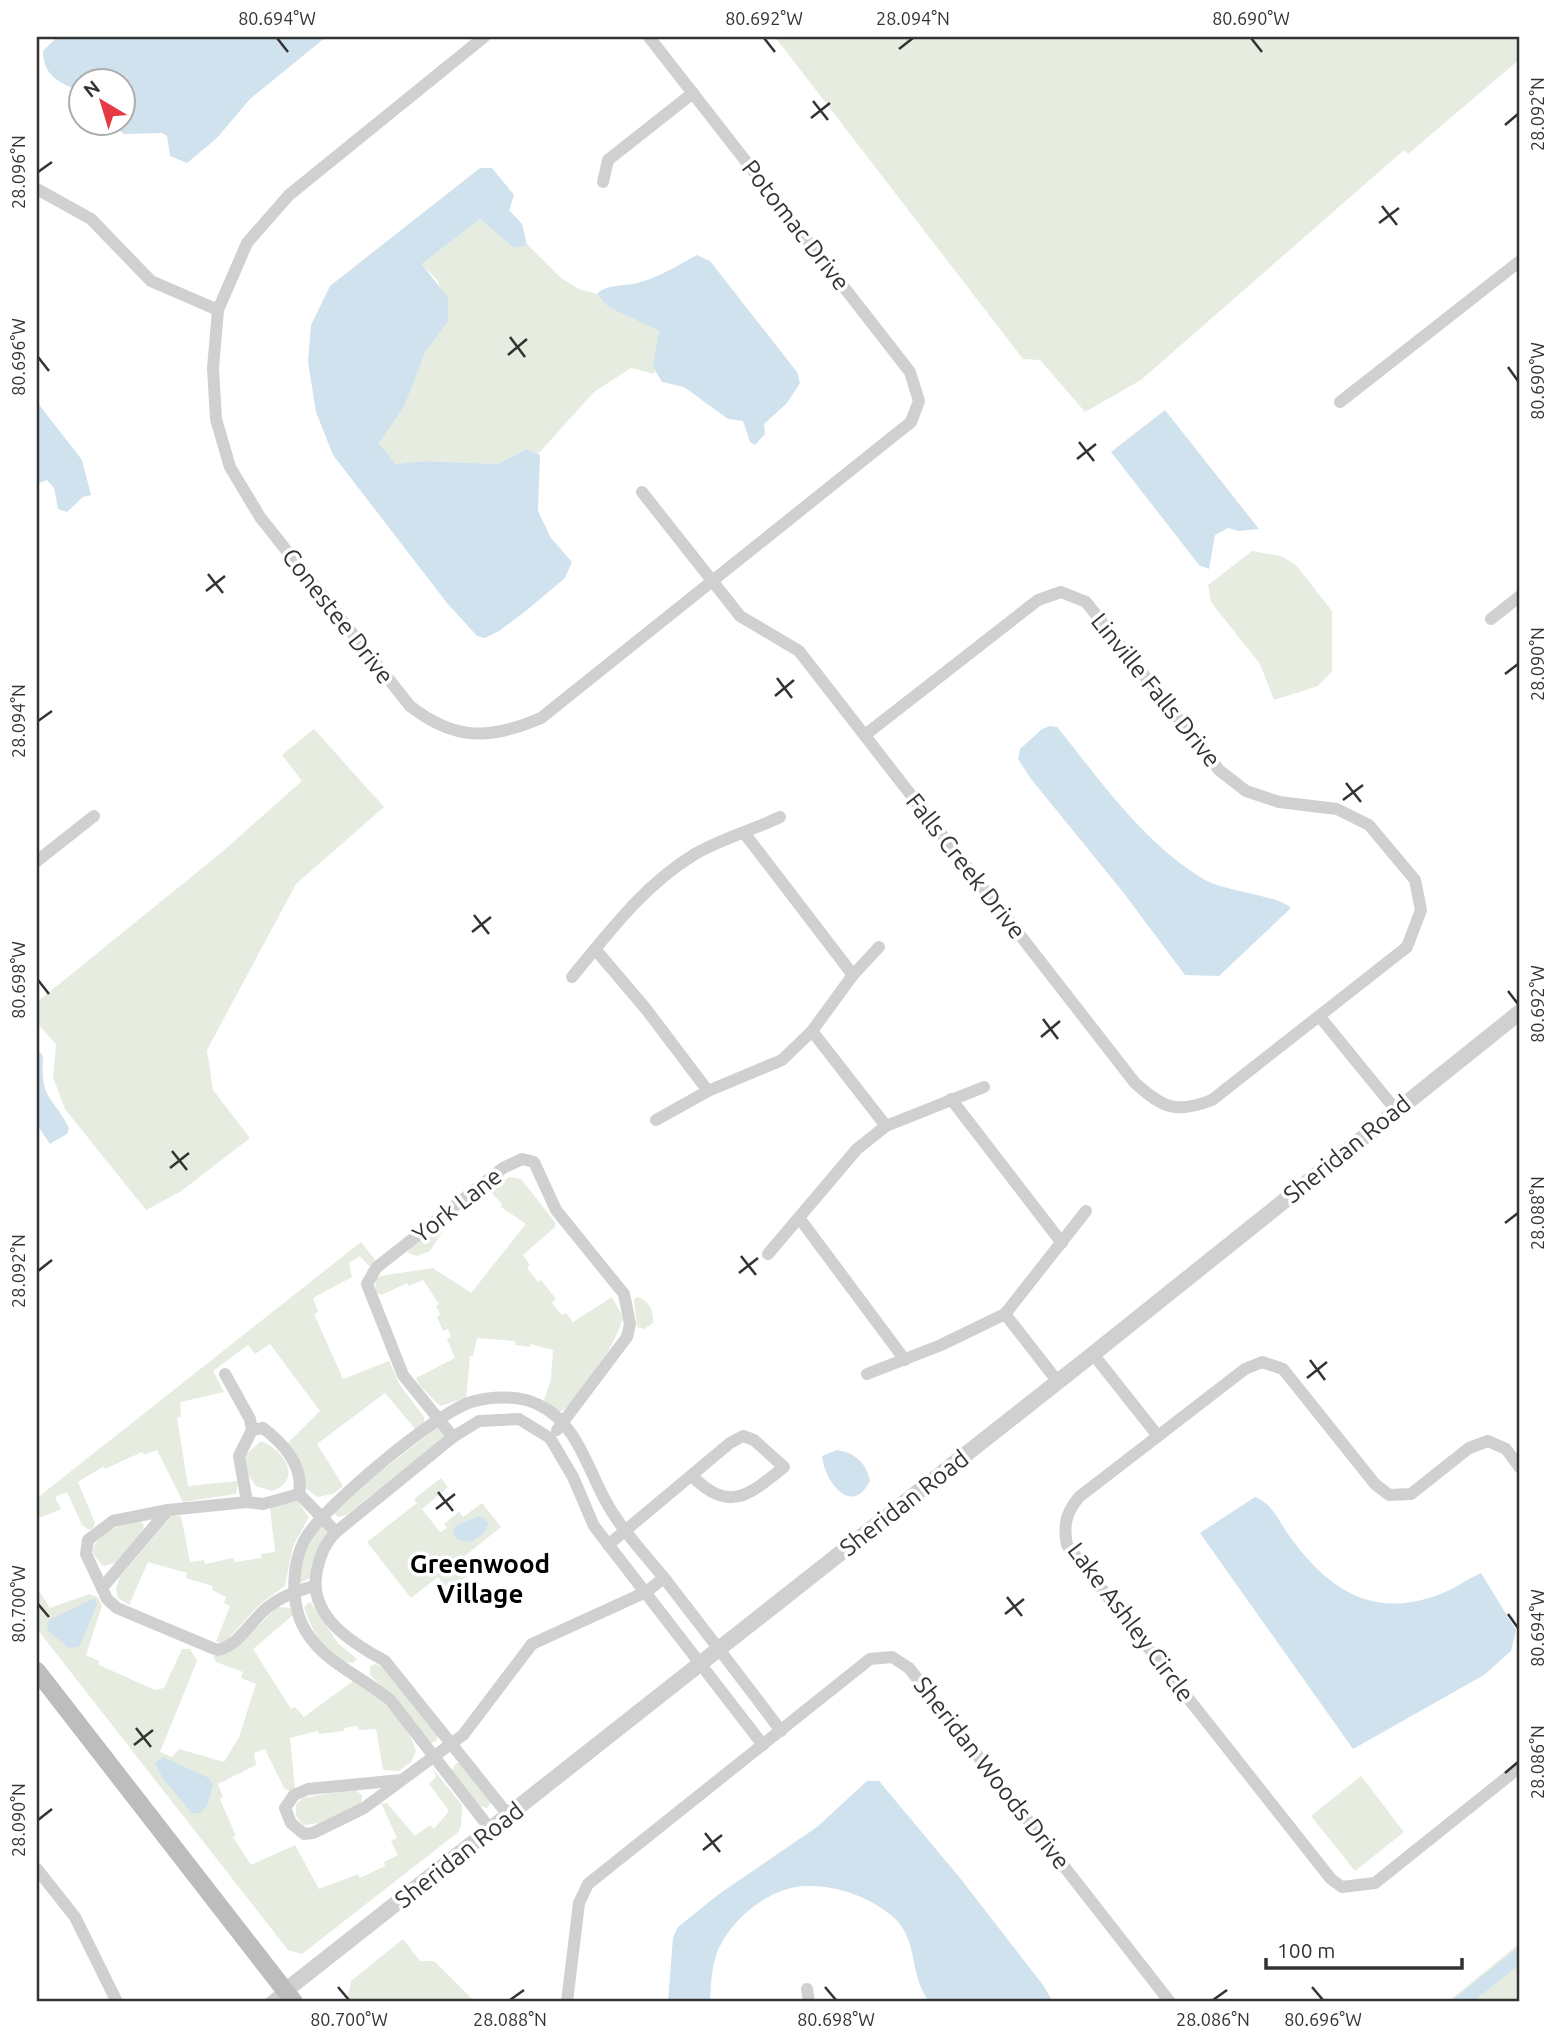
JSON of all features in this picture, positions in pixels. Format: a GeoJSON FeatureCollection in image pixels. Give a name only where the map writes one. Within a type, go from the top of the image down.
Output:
{"type":"FeatureCollection","features":[{"type":"Feature","properties":{"kind":"main road"},"geometry":{"type":"LineString","coordinates":[[37,1671],[283,1999]]}},
{"type":"Feature","properties":{"kind":"street","name":"Conestee Drive"},"geometry":{"type":"LineString","coordinates":[[484,37],[289,195],[247,243],[218,310],[213,368],[216,419],[230,467],[260,517],[410,706],[435,725],[478,736],[512,731],[541,719],[911,422]]}},
{"type":"Feature","properties":{"kind":"street","name":"Potomac Drive"},"geometry":{"type":"LineString","coordinates":[[649,37],[910,372],[919,401],[911,422]]}},
{"type":"Feature","properties":{"kind":"street"},"geometry":{"type":"LineString","coordinates":[[603,182],[608,160],[693,93]]}},
{"type":"Feature","properties":{"kind":"street"},"geometry":{"type":"LineString","coordinates":[[37,189],[91,219],[151,281],[218,310]]}},
{"type":"Feature","properties":{"kind":"street"},"geometry":{"type":"LineString","coordinates":[[1340,402],[1520,261]]}},
{"type":"Feature","properties":{"kind":"street","name":"Falls Creek Drive"},"geometry":{"type":"LineString","coordinates":[[642,492],[740,616],[799,651],[1135,1083],[1160,1105],[1189,1109],[1212,1100],[1320,1017]]}},
{"type":"Feature","properties":{"kind":"street","name":"Linville Falls Drive"},"geometry":{"type":"LineString","coordinates":[[865,735],[1038,600],[1060,592],[1086,602],[1219,770],[1246,791],[1279,802],[1337,809],[1369,825],[1415,880],[1421,910],[1406,947],[1320,1017]]}},
{"type":"Feature","properties":{"kind":"street"},"geometry":{"type":"LineString","coordinates":[[1491,619],[1520,596]]}},
{"type":"Feature","properties":{"kind":"street"},"geometry":{"type":"LineString","coordinates":[[37,861],[94,816]]}},
{"type":"Feature","properties":{"kind":"street"},"geometry":{"type":"LineString","coordinates":[[572,976],[634,901],[668,872],[698,853],[780,817]]}},
{"type":"Feature","properties":{"kind":"street"},"geometry":{"type":"LineString","coordinates":[[745,834],[853,975]]}},
{"type":"Feature","properties":{"kind":"street"},"geometry":{"type":"LineString","coordinates":[[656,1119],[708,1091],[782,1060],[813,1031],[853,975],[879,947]]}},
{"type":"Feature","properties":{"kind":"street"},"geometry":{"type":"LineString","coordinates":[[595,949],[646,1009],[708,1091]]}},
{"type":"Feature","properties":{"kind":"street"},"geometry":{"type":"LineString","coordinates":[[1320,1017],[1395,1109]]}},
{"type":"Feature","properties":{"kind":"street","name":"Sheridan Road"},"geometry":{"type":"LineString","coordinates":[[283,1999],[718,1649],[1093,1354],[1395,1109],[1518,1019]]}},
{"type":"Feature","properties":{"kind":"street"},"geometry":{"type":"LineString","coordinates":[[813,1031],[886,1126]]}},
{"type":"Feature","properties":{"kind":"street"},"geometry":{"type":"LineString","coordinates":[[768,1254],[857,1149],[886,1126],[984,1087]]}},
{"type":"Feature","properties":{"kind":"street"},"geometry":{"type":"LineString","coordinates":[[951,1099],[1062,1243]]}},
{"type":"Feature","properties":{"kind":"street","name":"York Lane"},"geometry":{"type":"LineString","coordinates":[[453,1437],[440,1419],[429,1411],[403,1375],[367,1284],[376,1268],[483,1184],[514,1162],[528,1159],[534,1162],[556,1210],[615,1280],[629,1310],[627,1337],[550,1438]]}},
{"type":"Feature","properties":{"kind":"street"},"geometry":{"type":"LineString","coordinates":[[867,1374],[905,1360],[1005,1314],[1086,1212]]}},
{"type":"Feature","properties":{"kind":"street"},"geometry":{"type":"LineString","coordinates":[[800,1219],[905,1360]]}},
{"type":"Feature","properties":{"kind":"street"},"geometry":{"type":"LineString","coordinates":[[1005,1314],[1058,1382]]}},
{"type":"Feature","properties":{"kind":"street"},"geometry":{"type":"LineString","coordinates":[[1093,1354],[1158,1436]]}},
{"type":"Feature","properties":{"kind":"street","name":"Lake Ashley Circle"},"geometry":{"type":"LineString","coordinates":[[1520,1468],[1506,1449],[1488,1441],[1469,1448],[1410,1494],[1389,1495],[1375,1484],[1283,1369],[1262,1362],[1245,1369],[1079,1497],[1068,1512],[1064,1530],[1067,1545],[1331,1879],[1342,1887],[1375,1883],[1520,1767]]}},
{"type":"Feature","properties":{"kind":"street"},"geometry":{"type":"LineString","coordinates":[[225,1374],[250,1419],[252,1430],[239,1456],[247,1502]]}},
{"type":"Feature","properties":{"kind":"street"},"geometry":{"type":"LineString","coordinates":[[491,1830],[391,1702],[358,1676],[323,1654],[300,1619],[294,1592],[295,1566],[304,1540],[331,1505],[440,1419],[469,1403],[499,1397],[539,1405],[562,1424],[581,1446],[601,1493],[626,1530],[781,1731]]}},
{"type":"Feature","properties":{"kind":"street"},"geometry":{"type":"LineString","coordinates":[[509,1816],[401,1678],[385,1661],[336,1629],[321,1609],[314,1586],[324,1545],[336,1532],[453,1437],[479,1420],[519,1419],[550,1438],[573,1478],[594,1526],[763,1745]]}},
{"type":"Feature","properties":{"kind":"street"},"geometry":{"type":"LineString","coordinates":[[252,1430],[263,1428],[286,1451],[300,1472],[299,1494],[336,1532]]}},
{"type":"Feature","properties":{"kind":"street"},"geometry":{"type":"LineString","coordinates":[[608,1545],[692,1476],[743,1436],[754,1440],[785,1467],[761,1486],[735,1497],[721,1498],[710,1493],[692,1476]]}},
{"type":"Feature","properties":{"kind":"street"},"geometry":{"type":"LineString","coordinates":[[299,1494],[279,1502],[257,1505],[247,1502],[169,1510],[113,1521],[88,1540],[86,1554],[107,1599],[117,1608],[217,1650],[228,1648],[267,1608],[294,1592],[314,1586]]}},
{"type":"Feature","properties":{"kind":"street"},"geometry":{"type":"LineString","coordinates":[[102,1588],[169,1510]]}},
{"type":"Feature","properties":{"kind":"street"},"geometry":{"type":"LineString","coordinates":[[401,1780],[308,1789],[294,1795],[285,1808],[297,1830],[313,1833],[356,1813],[452,1745],[475,1723],[532,1644],[646,1592],[664,1578]]}},
{"type":"Feature","properties":{"kind":"street"},"geometry":{"type":"LineString","coordinates":[[358,1676],[370,1653]]}},
{"type":"Feature","properties":{"kind":"street","name":"Sheridan Woods Drive"},"geometry":{"type":"LineString","coordinates":[[567,2002],[579,1903],[588,1884],[870,1660],[892,1657],[909,1668],[1170,2002]]}},
{"type":"Feature","properties":{"kind":"street"},"geometry":{"type":"LineString","coordinates":[[37,1869],[75,1917],[117,2002]]}},
{"type":"Feature","properties":{"kind":"shaded area"},"geometry":{"type":"Polygon","coordinates":[[[775,37],[1520,37],[1520,59],[1408,154],[1404,150],[1141,380],[1085,412],[1040,360],[1023,359],[775,37]]]}},
{"type":"Feature","properties":{"kind":"shaded area"},"geometry":{"type":"Polygon","coordinates":[[[480,219],[514,248],[527,244],[561,278],[579,289],[597,294],[608,307],[659,331],[654,374],[631,368],[594,392],[538,454],[527,449],[498,464],[425,461],[396,464],[379,443],[404,407],[425,353],[448,320],[438,281],[422,264],[480,219]]]}},
{"type":"Feature","properties":{"kind":"shaded area"},"geometry":{"type":"Polygon","coordinates":[[[1252,551],[1281,556],[1296,565],[1332,611],[1332,671],[1318,686],[1274,700],[1260,664],[1211,602],[1208,585],[1252,551]]]}},
{"type":"Feature","properties":{"kind":"shaded area"},"geometry":{"type":"Polygon","coordinates":[[[314,729],[384,807],[296,884],[207,1050],[213,1090],[250,1138],[180,1192],[146,1210],[65,1109],[53,1077],[56,1044],[37,1023],[37,1002],[222,852],[302,781],[282,755],[314,729]]]}},
{"type":"Feature","properties":{"kind":"shaded area"},"geometry":{"type":"Polygon","coordinates":[[[509,1177],[521,1179],[555,1222],[555,1227],[523,1255],[530,1265],[527,1268],[556,1299],[552,1303],[562,1315],[566,1313],[573,1322],[612,1297],[623,1317],[614,1340],[586,1386],[576,1399],[557,1413],[544,1400],[551,1379],[553,1350],[531,1344],[530,1347],[515,1345],[515,1341],[477,1338],[473,1356],[470,1356],[466,1398],[440,1406],[420,1386],[416,1378],[455,1358],[447,1339],[451,1337],[448,1329],[443,1331],[437,1317],[440,1314],[436,1306],[439,1304],[423,1280],[409,1286],[407,1283],[382,1295],[376,1293],[375,1279],[380,1276],[433,1268],[471,1293],[526,1224],[501,1207],[502,1204],[491,1192],[509,1177]]]}},
{"type":"Feature","properties":{"kind":"shaded area"},"geometry":{"type":"Polygon","coordinates":[[[439,1226],[442,1232],[430,1251],[417,1256],[408,1253],[409,1249],[439,1226]]]}},
{"type":"Feature","properties":{"kind":"shaded area"},"geometry":{"type":"Polygon","coordinates":[[[361,1242],[376,1261],[369,1266],[360,1256],[349,1263],[352,1277],[313,1298],[318,1312],[314,1314],[343,1379],[389,1361],[400,1385],[424,1417],[424,1423],[416,1430],[385,1393],[317,1444],[343,1486],[333,1494],[317,1497],[303,1486],[303,1467],[286,1445],[320,1411],[270,1344],[255,1354],[248,1345],[213,1371],[224,1392],[180,1402],[181,1417],[177,1418],[188,1486],[238,1481],[236,1494],[183,1502],[157,1450],[144,1455],[142,1452],[105,1469],[104,1466],[78,1482],[95,1523],[93,1528],[89,1530],[82,1525],[67,1492],[55,1497],[61,1509],[37,1519],[37,1498],[361,1242]]]}},
{"type":"Feature","properties":{"kind":"shaded area"},"geometry":{"type":"Polygon","coordinates":[[[637,1297],[648,1303],[653,1314],[653,1323],[644,1329],[637,1327],[634,1299],[637,1297]]]}},
{"type":"Feature","properties":{"kind":"shaded area"},"geometry":{"type":"Polygon","coordinates":[[[438,1427],[445,1434],[443,1439],[346,1515],[338,1517],[335,1514],[335,1507],[438,1427]]]}},
{"type":"Feature","properties":{"kind":"shaded area"},"geometry":{"type":"Polygon","coordinates":[[[261,1441],[276,1450],[287,1464],[289,1472],[282,1486],[272,1491],[256,1486],[248,1475],[245,1455],[261,1441]]]}},
{"type":"Feature","properties":{"kind":"shaded area"},"geometry":{"type":"Polygon","coordinates":[[[441,1478],[448,1487],[422,1509],[440,1532],[447,1528],[444,1524],[459,1512],[463,1517],[482,1503],[501,1527],[461,1559],[471,1573],[449,1590],[438,1577],[411,1598],[367,1542],[417,1503],[414,1499],[441,1478]]]}},
{"type":"Feature","properties":{"kind":"shaded area"},"geometry":{"type":"Polygon","coordinates":[[[295,1498],[309,1517],[293,1546],[285,1586],[260,1604],[225,1642],[216,1642],[230,1606],[224,1603],[226,1597],[212,1590],[213,1586],[186,1578],[187,1573],[148,1562],[129,1605],[118,1598],[116,1589],[119,1578],[172,1515],[181,1516],[190,1562],[204,1560],[205,1564],[233,1558],[235,1562],[261,1558],[261,1554],[275,1552],[270,1507],[295,1498]]]}},
{"type":"Feature","properties":{"kind":"shaded area"},"geometry":{"type":"Polygon","coordinates":[[[139,1520],[144,1525],[143,1531],[116,1563],[103,1566],[93,1554],[98,1540],[113,1529],[139,1520]]]}},
{"type":"Feature","properties":{"kind":"shaded area"},"geometry":{"type":"Polygon","coordinates":[[[320,1523],[329,1532],[311,1577],[299,1584],[302,1554],[320,1523]]]}},
{"type":"Feature","properties":{"kind":"shaded area"},"geometry":{"type":"Polygon","coordinates":[[[37,1588],[50,1608],[89,1594],[98,1597],[102,1606],[86,1655],[99,1661],[99,1665],[155,1690],[164,1688],[182,1649],[190,1649],[197,1661],[160,1752],[172,1757],[179,1749],[224,1762],[239,1737],[256,1684],[241,1678],[243,1672],[216,1662],[213,1657],[239,1645],[277,1607],[291,1608],[293,1615],[253,1649],[291,1709],[295,1707],[304,1717],[353,1681],[382,1701],[407,1730],[416,1751],[411,1762],[399,1771],[383,1770],[376,1729],[359,1730],[358,1726],[344,1728],[344,1731],[319,1734],[318,1731],[290,1738],[295,1788],[290,1791],[284,1788],[265,1749],[254,1753],[256,1765],[218,1784],[223,1797],[220,1799],[236,1836],[233,1837],[251,1865],[295,1845],[319,1889],[358,1874],[360,1878],[385,1866],[384,1862],[398,1855],[391,1841],[397,1838],[381,1803],[387,1803],[415,1836],[430,1825],[434,1829],[449,1811],[429,1784],[436,1777],[433,1769],[462,1805],[461,1826],[457,1833],[302,1954],[288,1950],[37,1629],[37,1588]]]}},
{"type":"Feature","properties":{"kind":"shaded area"},"geometry":{"type":"Polygon","coordinates":[[[310,1602],[338,1643],[357,1659],[353,1663],[335,1657],[321,1643],[304,1607],[310,1602]]]}},
{"type":"Feature","properties":{"kind":"shaded area"},"geometry":{"type":"Polygon","coordinates":[[[375,1664],[383,1667],[438,1735],[436,1741],[430,1743],[395,1699],[370,1675],[370,1666],[375,1664]]]}},
{"type":"Feature","properties":{"kind":"shaded area"},"geometry":{"type":"Polygon","coordinates":[[[456,1763],[460,1763],[491,1802],[487,1808],[480,1806],[452,1770],[456,1763]]]}},
{"type":"Feature","properties":{"kind":"shaded area"},"geometry":{"type":"Polygon","coordinates":[[[1361,1776],[1404,1832],[1355,1871],[1311,1816],[1361,1776]]]}},
{"type":"Feature","properties":{"kind":"shaded area"},"geometry":{"type":"Polygon","coordinates":[[[354,1789],[362,1795],[361,1804],[319,1823],[303,1825],[296,1816],[296,1804],[303,1798],[354,1789]]]}},
{"type":"Feature","properties":{"kind":"shaded area"},"geometry":{"type":"Polygon","coordinates":[[[403,1939],[420,1961],[434,1961],[475,2002],[347,2002],[351,1981],[403,1939]]]}},
{"type":"Feature","properties":{"kind":"shaded area"},"geometry":{"type":"Polygon","coordinates":[[[1520,1943],[1520,2002],[1448,2002],[1520,1943]]]}},
{"type":"Feature","properties":{"kind":"water"},"geometry":{"type":"Polygon","coordinates":[[[57,37],[326,37],[250,99],[217,138],[187,163],[170,156],[167,136],[162,133],[136,134],[136,66],[66,66],[66,85],[49,73],[43,51],[57,37]]]}},
{"type":"Feature","properties":{"kind":"water"},"geometry":{"type":"Polygon","coordinates":[[[480,168],[492,168],[514,195],[509,210],[522,224],[527,245],[514,248],[480,219],[422,264],[448,298],[448,321],[425,353],[404,407],[379,443],[396,464],[425,461],[498,464],[527,449],[540,455],[538,511],[551,538],[572,562],[565,578],[499,631],[485,638],[477,636],[447,603],[333,455],[316,412],[308,362],[311,325],[330,286],[480,168]]]}},
{"type":"Feature","properties":{"kind":"water"},"geometry":{"type":"Polygon","coordinates":[[[697,255],[710,261],[797,372],[800,383],[787,403],[764,424],[765,434],[755,445],[750,442],[743,421],[728,419],[684,387],[662,382],[653,367],[659,331],[608,307],[597,294],[606,288],[648,280],[697,255]]]}},
{"type":"Feature","properties":{"kind":"water"},"geometry":{"type":"Polygon","coordinates":[[[37,402],[82,460],[91,495],[83,497],[67,512],[58,509],[54,488],[47,480],[37,484],[37,402]]]}},
{"type":"Feature","properties":{"kind":"water"},"geometry":{"type":"Polygon","coordinates":[[[1165,410],[1259,529],[1238,531],[1228,528],[1215,535],[1209,569],[1199,565],[1111,452],[1165,410]]]}},
{"type":"Feature","properties":{"kind":"water"},"geometry":{"type":"Polygon","coordinates":[[[1057,727],[1143,830],[1183,865],[1214,884],[1275,900],[1291,908],[1219,976],[1185,975],[1018,759],[1020,749],[1042,729],[1057,727]]]}},
{"type":"Feature","properties":{"kind":"water"},"geometry":{"type":"Polygon","coordinates":[[[37,1049],[43,1056],[45,1089],[69,1128],[67,1134],[50,1144],[37,1125],[37,1049]]]}},
{"type":"Feature","properties":{"kind":"water"},"geometry":{"type":"Polygon","coordinates":[[[837,1450],[855,1456],[868,1475],[870,1481],[863,1492],[855,1496],[847,1496],[833,1484],[824,1465],[822,1456],[837,1450]]]}},
{"type":"Feature","properties":{"kind":"water"},"geometry":{"type":"Polygon","coordinates":[[[1255,1497],[1271,1509],[1290,1537],[1320,1572],[1354,1595],[1393,1604],[1414,1602],[1444,1593],[1481,1573],[1516,1630],[1511,1651],[1484,1675],[1353,1749],[1200,1533],[1255,1497]]]}},
{"type":"Feature","properties":{"kind":"water"},"geometry":{"type":"Polygon","coordinates":[[[480,1516],[489,1523],[484,1533],[471,1542],[457,1540],[453,1532],[456,1525],[480,1516]]]}},
{"type":"Feature","properties":{"kind":"water"},"geometry":{"type":"Polygon","coordinates":[[[95,1598],[97,1605],[79,1647],[69,1648],[48,1631],[47,1624],[51,1619],[95,1598]]]}},
{"type":"Feature","properties":{"kind":"water"},"geometry":{"type":"Polygon","coordinates":[[[163,1757],[209,1778],[213,1785],[207,1806],[200,1813],[192,1813],[164,1780],[155,1763],[163,1757]]]}},
{"type":"Feature","properties":{"kind":"water"},"geometry":{"type":"Polygon","coordinates":[[[867,1781],[879,1781],[960,1878],[1043,1985],[1053,2002],[930,2002],[919,1981],[907,1936],[892,1916],[874,1903],[852,1894],[807,1886],[778,1892],[750,1909],[738,1920],[728,1932],[715,1959],[710,2002],[668,2002],[673,1937],[678,1927],[719,1894],[817,1827],[867,1781]]]}},
{"type":"Feature","properties":{"kind":"waterway"},"geometry":{"type":"LineString","coordinates":[[1461,2002],[1520,1955]]}},
{"type":"Feature","properties":{"kind":"district","name":"Greenwood Village"},"geometry":{"type":"Point","coordinates":[480,1578]}}]}
